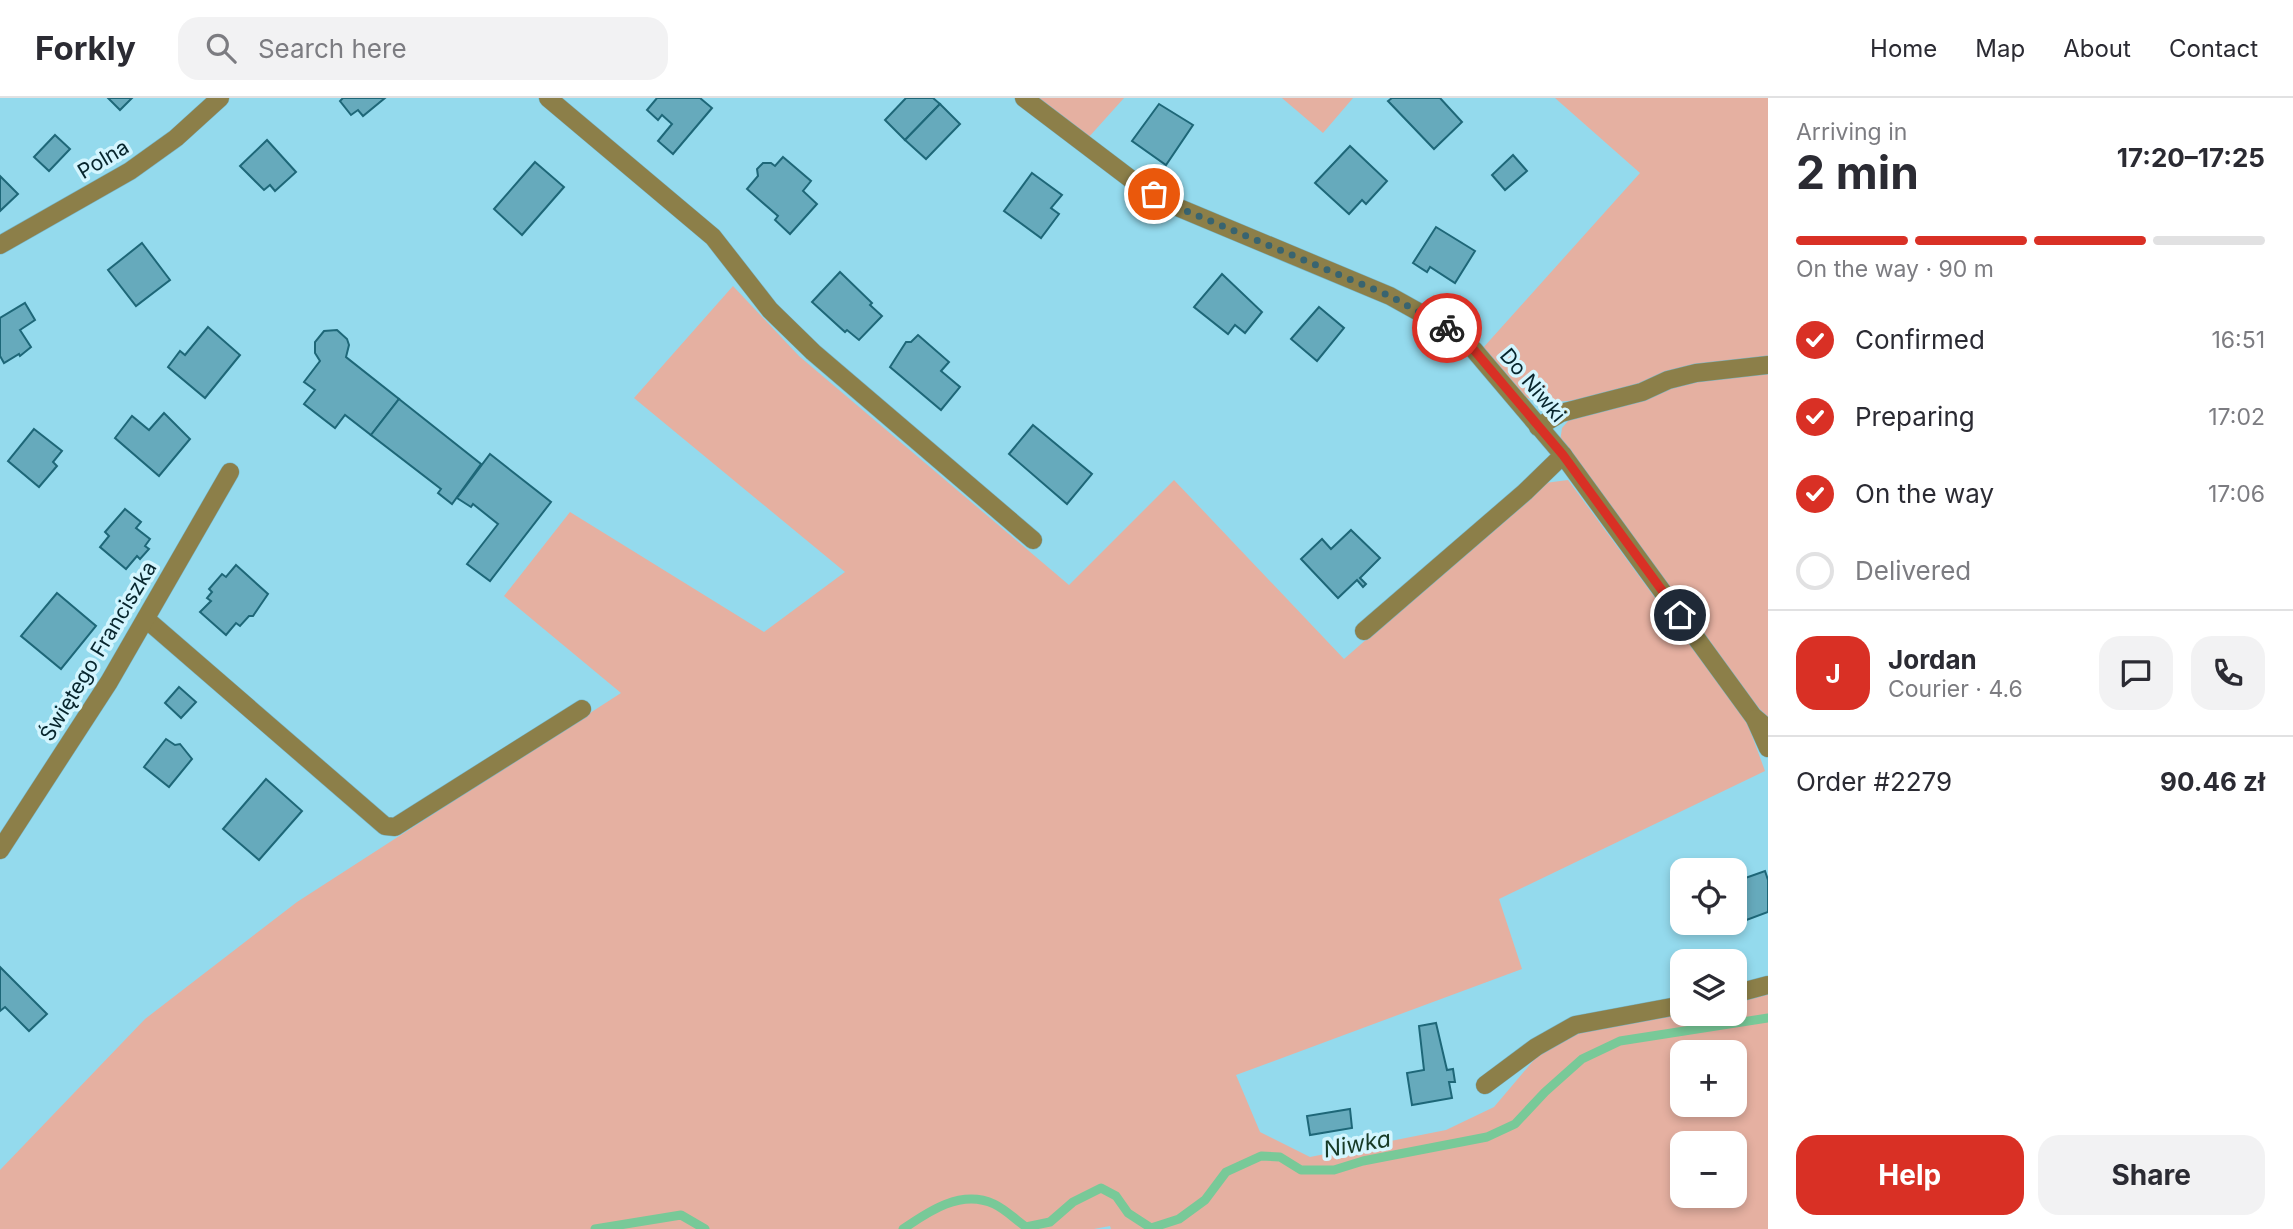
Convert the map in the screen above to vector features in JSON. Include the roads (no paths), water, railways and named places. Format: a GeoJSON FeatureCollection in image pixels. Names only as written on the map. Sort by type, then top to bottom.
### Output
{"type":"FeatureCollection","features":[{"type":"Feature","properties":{"kind":"street","name":"Polna"},"geometry":{"type":"LineString","coordinates":[[0,246],[130,171],[176,138],[220,98]]}},
{"type":"Feature","properties":{"kind":"street"},"geometry":{"type":"LineString","coordinates":[[548,98],[713,237],[770,310],[813,352],[1033,540]]}},
{"type":"Feature","properties":{"kind":"street","name":"Do Niwki"},"geometry":{"type":"LineString","coordinates":[[1024,98],[1132,180],[1177,207],[1390,296],[1451,330],[1474,350],[1563,455],[1753,716],[1768,729]]}},
{"type":"Feature","properties":{"kind":"street"},"geometry":{"type":"LineString","coordinates":[[1538,427],[1561,413],[1642,392],[1668,380],[1696,373],[1768,365]]}},
{"type":"Feature","properties":{"kind":"street"},"geometry":{"type":"LineString","coordinates":[[1364,631],[1525,492],[1563,455]]}},
{"type":"Feature","properties":{"kind":"street","name":"Świętego Franciszka"},"geometry":{"type":"LineString","coordinates":[[0,850],[109,682],[230,472]]}},
{"type":"Feature","properties":{"kind":"street"},"geometry":{"type":"LineString","coordinates":[[146,619],[385,826],[395,827],[582,709]]}},
{"type":"Feature","properties":{"kind":"street"},"geometry":{"type":"LineString","coordinates":[[1753,716],[1768,748]]}},
{"type":"Feature","properties":{"kind":"street"},"geometry":{"type":"LineString","coordinates":[[1747,991],[1768,985]]}},
{"type":"Feature","properties":{"kind":"street"},"geometry":{"type":"LineString","coordinates":[[1485,1085],[1536,1047],[1575,1025],[1670,1007]]}},
{"type":"Feature","properties":{"kind":"waterway","name":"Niwka"},"geometry":{"type":"LineString","coordinates":[[903,1229],[946,1204],[970,1199],[994,1204],[1026,1227],[1050,1222],[1073,1202],[1101,1188],[1116,1196],[1128,1213],[1151,1228],[1179,1219],[1205,1200],[1226,1172],[1261,1156],[1280,1157],[1301,1170],[1334,1170],[1363,1161],[1487,1137],[1515,1124],[1582,1059],[1620,1041],[1768,1018]]}},
{"type":"Feature","properties":{"kind":"waterway","name":"Niwka"},"geometry":{"type":"LineString","coordinates":[[595,1229],[681,1215],[705,1229]]}}]}
